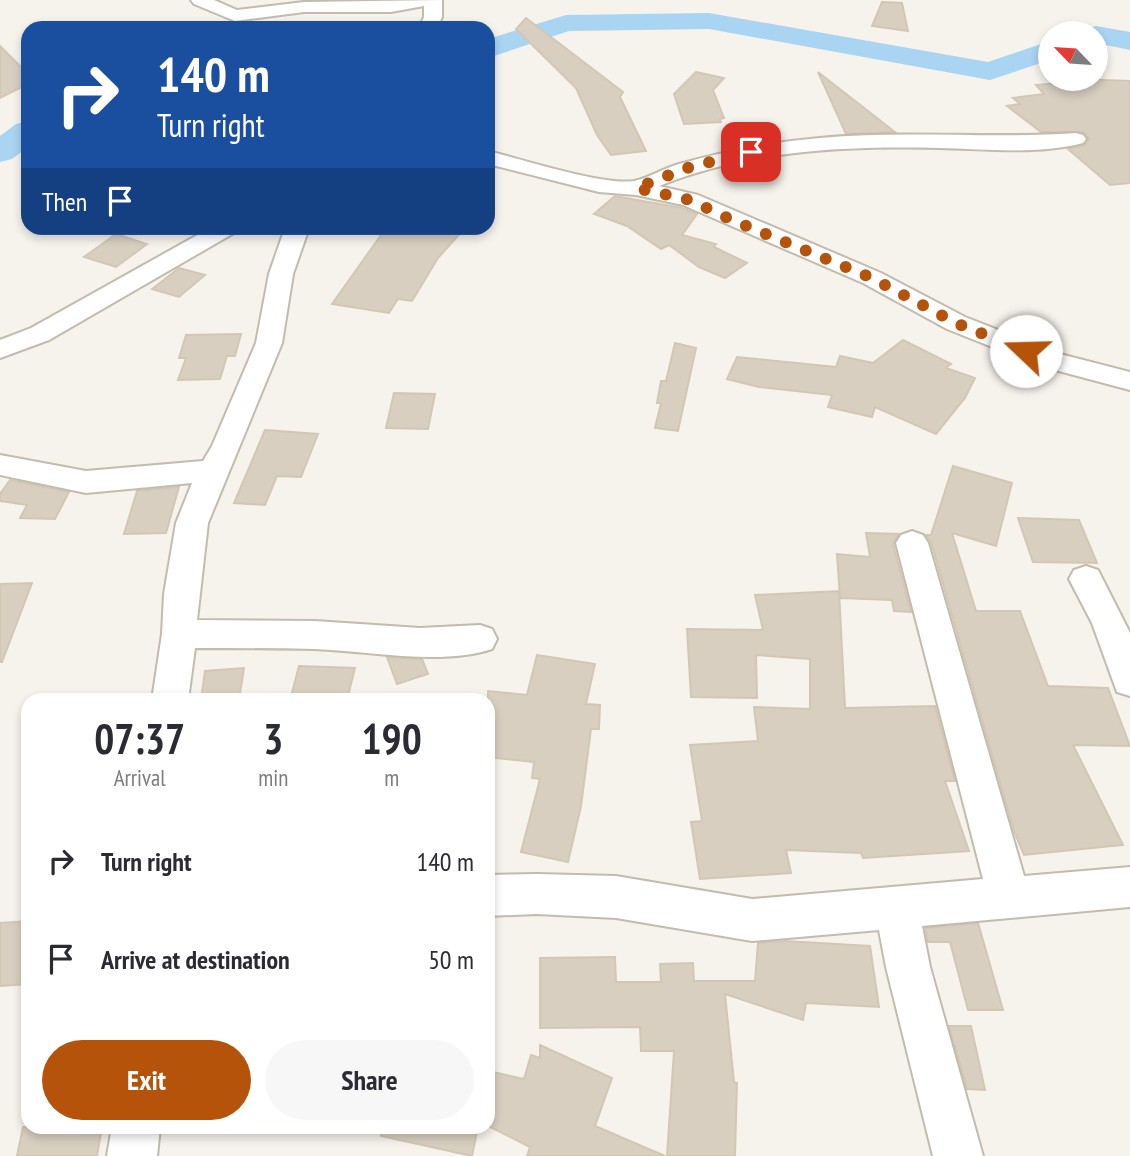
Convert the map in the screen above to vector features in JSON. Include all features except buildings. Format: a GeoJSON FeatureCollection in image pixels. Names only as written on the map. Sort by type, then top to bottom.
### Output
{"type":"FeatureCollection","features":[{"type":"Feature","properties":{"kind":"street"},"geometry":{"type":"LineString","coordinates":[[200,0],[235,16],[304,7],[391,7],[431,11]]}},
{"type":"Feature","properties":{"kind":"street"},"geometry":{"type":"LineString","coordinates":[[636,188],[690,167],[751,152],[816,143],[1019,144],[1076,139]]}},
{"type":"Feature","properties":{"kind":"street"},"geometry":{"type":"LineString","coordinates":[[495,159],[599,185],[636,188],[690,200],[872,278],[956,323],[1050,360],[1130,381]]}},
{"type":"Feature","properties":{"kind":"street"},"geometry":{"type":"LineString","coordinates":[[0,350],[40,334],[214,235]]}},
{"type":"Feature","properties":{"kind":"street"},"geometry":{"type":"LineString","coordinates":[[171,693],[181,594],[192,523],[269,343],[281,274],[295,235]]}},
{"type":"Feature","properties":{"kind":"street"},"geometry":{"type":"LineString","coordinates":[[0,465],[86,482],[212,471]]}},
{"type":"Feature","properties":{"kind":"street"},"geometry":{"type":"LineString","coordinates":[[912,543],[1009,898]]}},
{"type":"Feature","properties":{"kind":"street"},"geometry":{"type":"LineString","coordinates":[[1086,579],[1109,623],[1130,681]]}},
{"type":"Feature","properties":{"kind":"street"},"geometry":{"type":"LineString","coordinates":[[179,634],[315,635],[420,642],[480,639]]}},
{"type":"Feature","properties":{"kind":"street"},"geometry":{"type":"LineString","coordinates":[[495,896],[537,894],[616,897],[752,920],[1130,887]]}},
{"type":"Feature","properties":{"kind":"street"},"geometry":{"type":"LineString","coordinates":[[897,909],[908,967],[958,1156]]}},
{"type":"Feature","properties":{"kind":"street"},"geometry":{"type":"LineString","coordinates":[[132,1156],[135,1134]]}},
{"type":"Feature","properties":{"kind":"waterway"},"geometry":{"type":"LineString","coordinates":[[495,47],[566,23],[709,21],[990,71],[1038,54]]}},
{"type":"Feature","properties":{"kind":"waterway"},"geometry":{"type":"LineString","coordinates":[[1108,37],[1130,41]]}},
{"type":"Feature","properties":{"kind":"waterway"},"geometry":{"type":"LineString","coordinates":[[0,152],[21,136]]}},
{"type":"Feature","properties":{"kind":"route"},"geometry":{"type":"LineString","coordinates":[[751,152],[690,167],[636,188],[690,200],[872,278],[956,323],[1026,351]]}}]}
